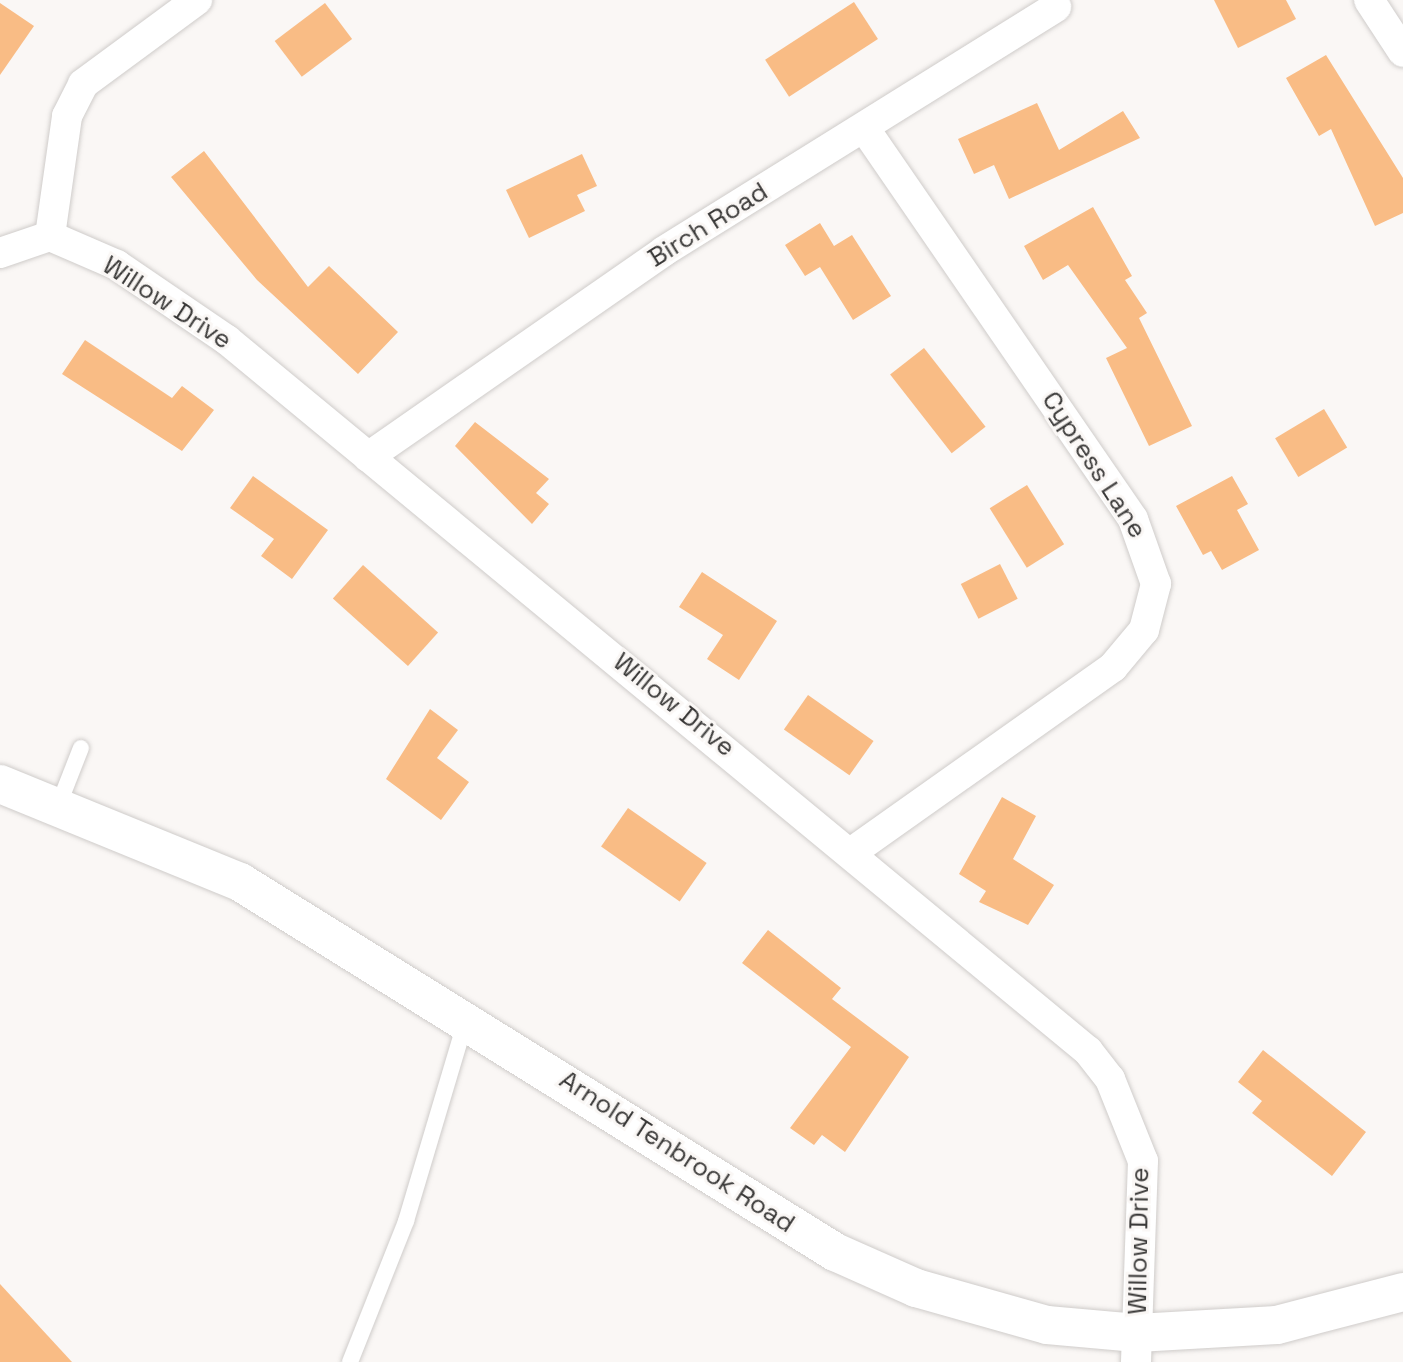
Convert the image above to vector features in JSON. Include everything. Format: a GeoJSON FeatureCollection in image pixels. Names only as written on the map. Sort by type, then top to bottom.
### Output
{"type":"FeatureCollection","features":[{"type":"Feature","properties":{"kind":"street"},"geometry":{"type":"LineString","coordinates":[[0,253],[50,236],[67,116],[83,84],[197,0]]}},
{"type":"Feature","properties":{"kind":"street"},"geometry":{"type":"LineString","coordinates":[[1369,0],[1403,52]]}},
{"type":"Feature","properties":{"kind":"street","name":"Birch Road"},"geometry":{"type":"LineString","coordinates":[[368,457],[664,251],[1056,7]]}},
{"type":"Feature","properties":{"kind":"street","name":"Cypress Lane"},"geometry":{"type":"LineString","coordinates":[[852,852],[1113,667],[1144,630],[1156,584],[1133,519],[864,128]]}},
{"type":"Feature","properties":{"kind":"street","name":"Willow Drive"},"geometry":{"type":"LineString","coordinates":[[50,236],[142,281],[368,457],[852,852],[1110,1079],[1143,1161],[1136,1348]]}},
{"type":"Feature","properties":{"kind":"street","name":"Arnold Tenbrook Road"},"geometry":{"type":"LineString","coordinates":[[0,784],[59,804],[240,882],[466,1018],[835,1252],[980,1311],[1136,1348],[1277,1325],[1403,1292]]}},
{"type":"Feature","properties":{"kind":"lane"},"geometry":{"type":"LineString","coordinates":[[59,804],[81,748]]}},
{"type":"Feature","properties":{"kind":"lane"},"geometry":{"type":"LineString","coordinates":[[350,1362],[406,1221],[466,1018]]}},
{"type":"Feature","properties":{"kind":"building"},"geometry":{"type":"Polygon","coordinates":[[[1214,0],[1286,0],[1296,19],[1238,48],[1214,0]]]}},
{"type":"Feature","properties":{"kind":"building"},"geometry":{"type":"Polygon","coordinates":[[[854,2],[878,39],[789,97],[765,60],[854,2]]]}},
{"type":"Feature","properties":{"kind":"building"},"geometry":{"type":"Polygon","coordinates":[[[0,3],[34,26],[0,75],[0,3]]]}},
{"type":"Feature","properties":{"kind":"building"},"geometry":{"type":"Polygon","coordinates":[[[325,3],[352,39],[302,77],[275,41],[325,3]]]}},
{"type":"Feature","properties":{"kind":"building"},"geometry":{"type":"Polygon","coordinates":[[[1326,55],[1403,178],[1403,213],[1375,226],[1331,129],[1319,136],[1286,78],[1326,55]]]}},
{"type":"Feature","properties":{"kind":"building"},"geometry":{"type":"Polygon","coordinates":[[[1037,103],[1059,150],[1123,111],[1140,138],[1009,199],[994,165],[974,174],[958,139],[1037,103]]]}},
{"type":"Feature","properties":{"kind":"building"},"geometry":{"type":"Polygon","coordinates":[[[204,151],[308,287],[329,266],[398,332],[358,374],[257,280],[171,177],[204,151]]]}},
{"type":"Feature","properties":{"kind":"building"},"geometry":{"type":"Polygon","coordinates":[[[582,154],[597,186],[577,195],[585,211],[529,238],[506,190],[582,154]]]}},
{"type":"Feature","properties":{"kind":"building"},"geometry":{"type":"Polygon","coordinates":[[[1093,207],[1132,276],[1125,280],[1147,313],[1139,318],[1192,426],[1149,446],[1106,358],[1127,348],[1068,265],[1043,280],[1024,246],[1093,207]]]}},
{"type":"Feature","properties":{"kind":"building"},"geometry":{"type":"Polygon","coordinates":[[[820,223],[834,246],[852,235],[891,296],[853,320],[820,267],[805,276],[785,245],[820,223]]]}},
{"type":"Feature","properties":{"kind":"building"},"geometry":{"type":"Polygon","coordinates":[[[85,340],[172,398],[182,386],[214,410],[182,451],[62,374],[85,340]]]}},
{"type":"Feature","properties":{"kind":"building"},"geometry":{"type":"Polygon","coordinates":[[[924,348],[986,427],[952,453],[890,374],[924,348]]]}},
{"type":"Feature","properties":{"kind":"building"},"geometry":{"type":"Polygon","coordinates":[[[1324,409],[1347,448],[1298,477],[1275,438],[1324,409]]]}},
{"type":"Feature","properties":{"kind":"building"},"geometry":{"type":"Polygon","coordinates":[[[475,422],[549,479],[536,493],[549,504],[532,524],[455,446],[475,422]]]}},
{"type":"Feature","properties":{"kind":"building"},"geometry":{"type":"Polygon","coordinates":[[[253,476],[328,530],[292,579],[261,556],[274,539],[230,508],[253,476]]]}},
{"type":"Feature","properties":{"kind":"building"},"geometry":{"type":"Polygon","coordinates":[[[1232,476],[1248,504],[1237,510],[1259,550],[1222,570],[1211,551],[1203,555],[1176,506],[1232,476]]]}},
{"type":"Feature","properties":{"kind":"building"},"geometry":{"type":"Polygon","coordinates":[[[1027,485],[1064,544],[1027,568],[990,508],[1027,485]]]}},
{"type":"Feature","properties":{"kind":"building"},"geometry":{"type":"Polygon","coordinates":[[[1000,564],[1018,599],[979,619],[961,584],[1000,564]]]}},
{"type":"Feature","properties":{"kind":"building"},"geometry":{"type":"Polygon","coordinates":[[[363,565],[438,633],[408,666],[333,598],[363,565]]]}},
{"type":"Feature","properties":{"kind":"building"},"geometry":{"type":"Polygon","coordinates":[[[702,572],[777,621],[739,680],[707,659],[723,635],[679,607],[702,572]]]}},
{"type":"Feature","properties":{"kind":"building"},"geometry":{"type":"Polygon","coordinates":[[[808,695],[874,741],[849,775],[784,729],[808,695]]]}},
{"type":"Feature","properties":{"kind":"building"},"geometry":{"type":"Polygon","coordinates":[[[430,709],[458,730],[437,758],[469,782],[441,820],[386,779],[430,709]]]}},
{"type":"Feature","properties":{"kind":"building"},"geometry":{"type":"Polygon","coordinates":[[[1002,797],[1036,816],[1013,859],[1054,885],[1028,925],[979,902],[986,891],[959,874],[1002,797]]]}},
{"type":"Feature","properties":{"kind":"building"},"geometry":{"type":"Polygon","coordinates":[[[628,808],[707,863],[680,902],[601,847],[628,808]]]}},
{"type":"Feature","properties":{"kind":"building"},"geometry":{"type":"Polygon","coordinates":[[[768,930],[841,988],[832,999],[909,1057],[845,1152],[822,1135],[814,1145],[790,1128],[851,1047],[742,963],[768,930]]]}},
{"type":"Feature","properties":{"kind":"building"},"geometry":{"type":"Polygon","coordinates":[[[1263,1050],[1366,1132],[1332,1176],[1252,1113],[1262,1101],[1238,1082],[1263,1050]]]}},
{"type":"Feature","properties":{"kind":"building"},"geometry":{"type":"Polygon","coordinates":[[[0,1284],[72,1362],[0,1362],[0,1284]]]}}]}
